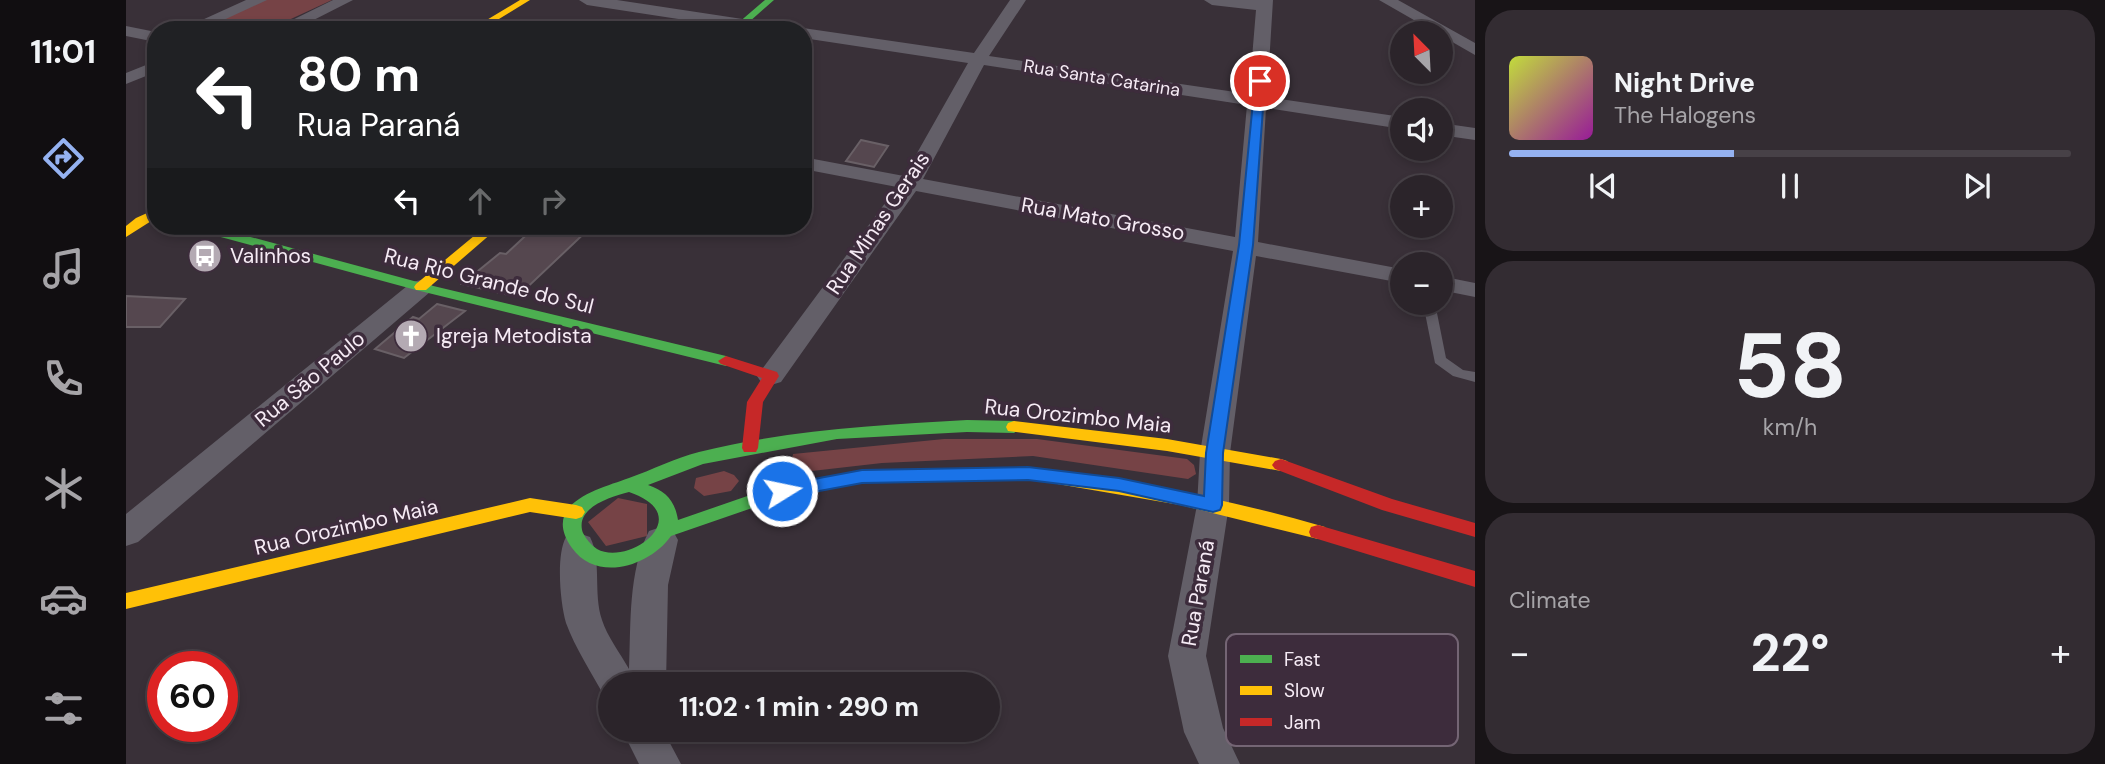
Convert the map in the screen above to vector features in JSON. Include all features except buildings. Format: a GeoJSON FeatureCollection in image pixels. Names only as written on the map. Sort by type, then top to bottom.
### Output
{"type":"FeatureCollection","features":[{"type":"Feature","properties":{"kind":"main road"},"geometry":{"type":"LineString","coordinates":[[490,21],[526,0]]}},
{"type":"Feature","properties":{"kind":"main road"},"geometry":{"type":"LineString","coordinates":[[745,21],[771,0]]}},
{"type":"Feature","properties":{"kind":"main road"},"geometry":{"type":"LineString","coordinates":[[126,210],[147,213]]}},
{"type":"Feature","properties":{"kind":"main road"},"geometry":{"type":"LineString","coordinates":[[126,219],[147,215]]}},
{"type":"Feature","properties":{"kind":"main road"},"geometry":{"type":"LineString","coordinates":[[126,233],[147,218]]}},
{"type":"Feature","properties":{"kind":"main road","name":"Rua Rio Grande do Sul"},"geometry":{"type":"LineString","coordinates":[[229,235],[421,287],[725,361],[771,376]]}},
{"type":"Feature","properties":{"kind":"main road","name":"Rua São Paulo"},"geometry":{"type":"LineString","coordinates":[[421,287],[483,235]]}},
{"type":"Feature","properties":{"kind":"main road","name":"Rua Minas Gerais"},"geometry":{"type":"LineString","coordinates":[[755,453],[755,402],[771,376]]}},
{"type":"Feature","properties":{"kind":"main road","name":"Rua Orozimbo Maia"},"geometry":{"type":"LineString","coordinates":[[629,485],[699,458],[755,453],[837,433],[967,426],[1031,428],[1281,465],[1388,505],[1475,530]]}},
{"type":"Feature","properties":{"kind":"main road"},"geometry":{"type":"LineString","coordinates":[[664,535],[670,515],[666,503],[658,494],[629,485],[598,492],[585,501],[577,529],[602,559],[619,559],[635,556],[664,535],[778,486],[862,477],[1028,474],[1119,485],[1213,505],[1300,527],[1475,579]]}},
{"type":"Feature","properties":{"kind":"main road","name":"Rua Orozimbo Maia"},"geometry":{"type":"LineString","coordinates":[[126,601],[530,505],[577,529]]}},
{"type":"Feature","properties":{"kind":"street"},"geometry":{"type":"LineString","coordinates":[[209,21],[259,0]]}},
{"type":"Feature","properties":{"kind":"street"},"geometry":{"type":"LineString","coordinates":[[300,21],[345,0]]}},
{"type":"Feature","properties":{"kind":"street"},"geometry":{"type":"LineString","coordinates":[[587,0],[704,21]]}},
{"type":"Feature","properties":{"kind":"street","name":"Rua Minas Gerais"},"geometry":{"type":"LineString","coordinates":[[771,376],[910,184],[979,58],[1018,0]]}},
{"type":"Feature","properties":{"kind":"street"},"geometry":{"type":"LineString","coordinates":[[1212,0],[1265,3]]}},
{"type":"Feature","properties":{"kind":"street"},"geometry":{"type":"LineString","coordinates":[[1387,0],[1475,50]]}},
{"type":"Feature","properties":{"kind":"street","name":"Rua Paraná"},"geometry":{"type":"LineString","coordinates":[[1220,764],[1204,732],[1187,656],[1213,505],[1214,453],[1246,245],[1265,3]]}},
{"type":"Feature","properties":{"kind":"street"},"geometry":{"type":"LineString","coordinates":[[126,31],[147,35]]}},
{"type":"Feature","properties":{"kind":"street","name":"Rua Santa Catarina"},"geometry":{"type":"LineString","coordinates":[[812,34],[1390,122]]}},
{"type":"Feature","properties":{"kind":"street"},"geometry":{"type":"LineString","coordinates":[[126,79],[147,70]]}},
{"type":"Feature","properties":{"kind":"street"},"geometry":{"type":"LineString","coordinates":[[1453,131],[1475,134]]}},
{"type":"Feature","properties":{"kind":"street","name":"Rua Mato Grosso"},"geometry":{"type":"LineString","coordinates":[[812,165],[1390,274]]}},
{"type":"Feature","properties":{"kind":"street"},"geometry":{"type":"LineString","coordinates":[[1453,286],[1475,290]]}},
{"type":"Feature","properties":{"kind":"street","name":"Rua São Paulo"},"geometry":{"type":"LineString","coordinates":[[126,533],[421,287]]}},
{"type":"Feature","properties":{"kind":"street"},"geometry":{"type":"LineString","coordinates":[[577,529],[578,581],[584,622],[611,672]]}},
{"type":"Feature","properties":{"kind":"street"},"geometry":{"type":"LineString","coordinates":[[647,672],[651,585],[664,535]]}},
{"type":"Feature","properties":{"kind":"lane"},"geometry":{"type":"LineString","coordinates":[[1431,315],[1440,360],[1458,373],[1475,377]]}},
{"type":"Feature","properties":{"kind":"shaded area"},"geometry":{"type":"Polygon","coordinates":[[[261,0],[332,0],[286,21],[211,21],[261,0]]]}},
{"type":"Feature","properties":{"kind":"shaded area"},"geometry":{"type":"Polygon","coordinates":[[[944,439],[1037,439],[1187,459],[1194,465],[1196,474],[1188,479],[1033,456],[882,463],[803,472],[804,465],[791,465],[793,454],[944,439]]]}},
{"type":"Feature","properties":{"kind":"shaded area"},"geometry":{"type":"Polygon","coordinates":[[[724,471],[734,475],[739,481],[731,491],[704,496],[694,488],[696,478],[724,471]]]}},
{"type":"Feature","properties":{"kind":"shaded area"},"geometry":{"type":"Polygon","coordinates":[[[618,498],[647,504],[647,536],[606,546],[588,522],[618,498]]]}},
{"type":"Feature","properties":{"kind":"traffic: fast"},"geometry":{"type":"LineString","coordinates":[[745,21],[770,0]]}},
{"type":"Feature","properties":{"kind":"traffic: fast"},"geometry":{"type":"LineString","coordinates":[[229,235],[421,287],[726,361]]}},
{"type":"Feature","properties":{"kind":"traffic: fast"},"geometry":{"type":"LineString","coordinates":[[629,485],[700,458],[837,433],[967,426],[1014,427]]}},
{"type":"Feature","properties":{"kind":"traffic: fast"},"geometry":{"type":"LineString","coordinates":[[666,531],[782,491],[862,477],[1040,475]]}},
{"type":"Feature","properties":{"kind":"traffic: fast"},"geometry":{"type":"LineString","coordinates":[[629,485],[653,493],[666,505],[669,519],[664,534],[636,556],[617,560],[594,557],[577,541],[572,529],[573,518],[578,509],[596,496],[629,485]]}},
{"type":"Feature","properties":{"kind":"traffic: slow"},"geometry":{"type":"LineString","coordinates":[[490,21],[526,0]]}},
{"type":"Feature","properties":{"kind":"traffic: slow"},"geometry":{"type":"LineString","coordinates":[[126,233],[147,218]]}},
{"type":"Feature","properties":{"kind":"traffic: slow"},"geometry":{"type":"LineString","coordinates":[[421,287],[483,235]]}},
{"type":"Feature","properties":{"kind":"traffic: slow"},"geometry":{"type":"LineString","coordinates":[[1014,427],[1167,445],[1281,465]]}},
{"type":"Feature","properties":{"kind":"traffic: slow"},"geometry":{"type":"LineString","coordinates":[[1040,475],[1180,498],[1318,532]]}},
{"type":"Feature","properties":{"kind":"traffic: slow"},"geometry":{"type":"LineString","coordinates":[[126,601],[530,505],[576,512]]}},
{"type":"Feature","properties":{"kind":"traffic: jam"},"geometry":{"type":"LineString","coordinates":[[726,361],[771,376],[755,402],[750,448]]}},
{"type":"Feature","properties":{"kind":"traffic: jam"},"geometry":{"type":"LineString","coordinates":[[1281,465],[1388,505],[1475,530]]}},
{"type":"Feature","properties":{"kind":"traffic: jam"},"geometry":{"type":"LineString","coordinates":[[1318,532],[1475,579]]}},
{"type":"Feature","properties":{"kind":"place","name":"Valinhos"},"geometry":{"type":"Point","coordinates":[205,256]}},
{"type":"Feature","properties":{"kind":"place","name":"Igreja Metodista"},"geometry":{"type":"Point","coordinates":[411,336]}},
{"type":"Feature","properties":{"kind":"route"},"geometry":{"type":"LineString","coordinates":[[782,491],[862,477],[1028,474],[1119,485],[1213,505],[1214,453],[1246,245],[1260,81]]}}]}
